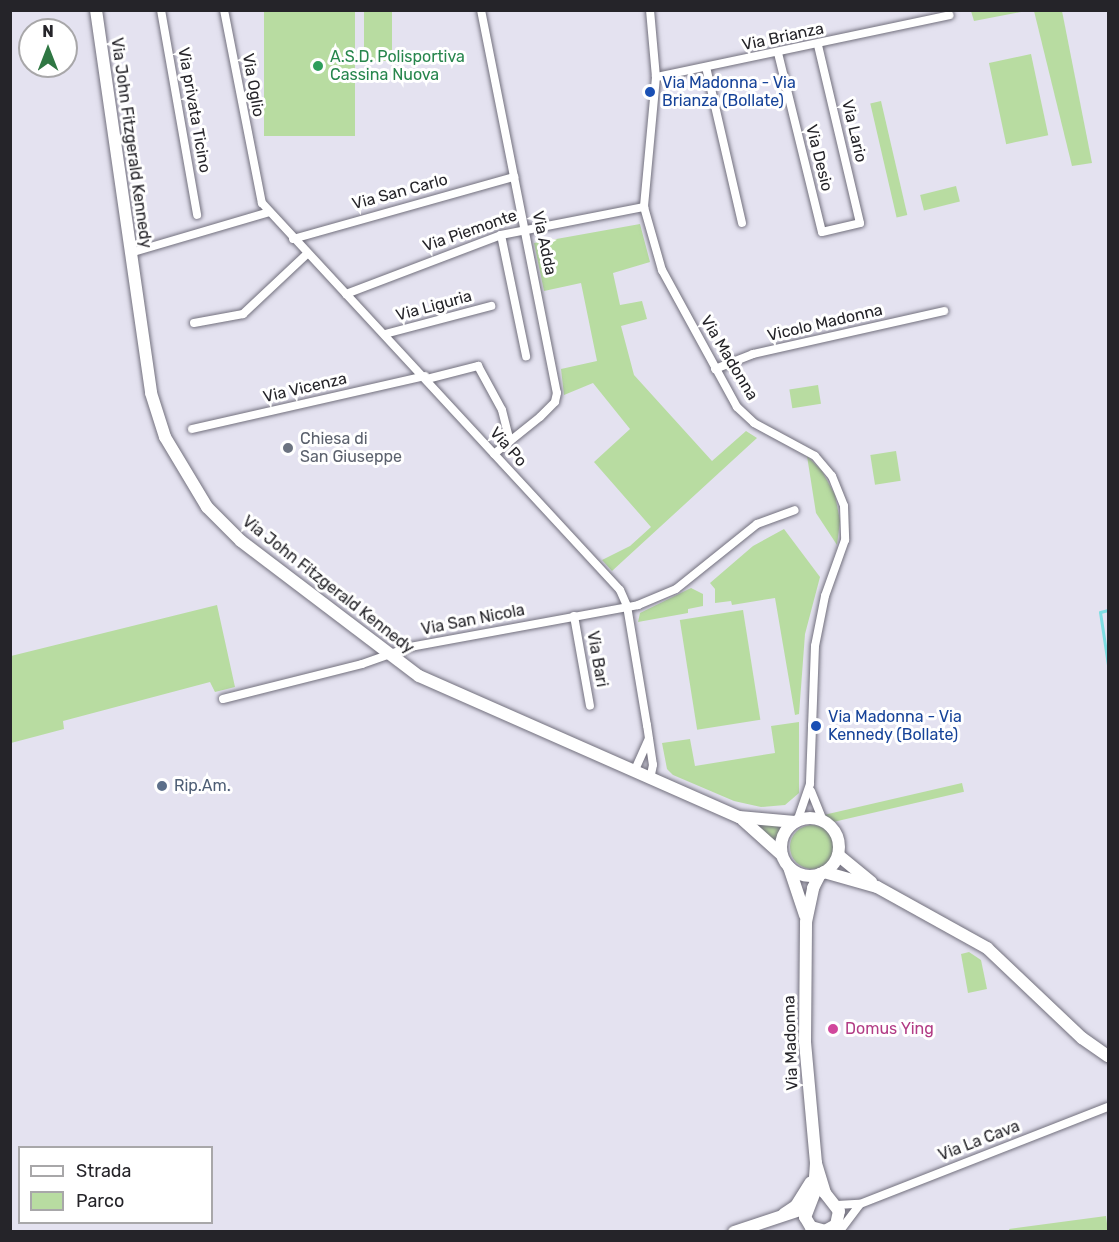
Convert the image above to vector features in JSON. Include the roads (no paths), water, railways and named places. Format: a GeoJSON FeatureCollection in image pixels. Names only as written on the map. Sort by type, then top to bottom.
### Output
{"type":"FeatureCollection","features":[{"type":"Feature","properties":{"kind":"street","name":"Via John Fitzgerald Kennedy"},"geometry":{"type":"LineString","coordinates":[[96,10],[151,393],[165,437],[183,471],[207,507],[241,541],[388,656],[419,676],[739,817],[796,822]]}},
{"type":"Feature","properties":{"kind":"street","name":"Via privata Ticino"},"geometry":{"type":"LineString","coordinates":[[161,10],[197,215]]}},
{"type":"Feature","properties":{"kind":"street","name":"Via Oglio"},"geometry":{"type":"LineString","coordinates":[[224,10],[252,165],[260,195],[269,213]]}},
{"type":"Feature","properties":{"kind":"street","name":"Via Adda"},"geometry":{"type":"LineString","coordinates":[[481,10],[526,228],[557,396],[494,454]]}},
{"type":"Feature","properties":{"kind":"street","name":"Via Madonna"},"geometry":{"type":"LineString","coordinates":[[650,10],[656,77],[644,207],[662,270],[715,369],[745,415],[805,448],[825,466],[844,506],[845,540],[825,596],[814,646],[810,784],[796,822]]}},
{"type":"Feature","properties":{"kind":"street","name":"Via Brianza"},"geometry":{"type":"LineString","coordinates":[[656,77],[818,45],[950,15]]}},
{"type":"Feature","properties":{"kind":"street","name":"Via Lario"},"geometry":{"type":"LineString","coordinates":[[818,45],[860,223]]}},
{"type":"Feature","properties":{"kind":"street","name":"Via Desio"},"geometry":{"type":"LineString","coordinates":[[778,53],[822,232],[860,223]]}},
{"type":"Feature","properties":{"kind":"street"},"geometry":{"type":"LineString","coordinates":[[706,67],[742,223]]}},
{"type":"Feature","properties":{"kind":"street","name":"Via San Carlo"},"geometry":{"type":"LineString","coordinates":[[293,239],[514,177]]}},
{"type":"Feature","properties":{"kind":"street","name":"Via Piemonte"},"geometry":{"type":"LineString","coordinates":[[346,294],[501,235],[526,228],[644,207]]}},
{"type":"Feature","properties":{"kind":"street"},"geometry":{"type":"LineString","coordinates":[[130,254],[269,213]]}},
{"type":"Feature","properties":{"kind":"street","name":"Via Po"},"geometry":{"type":"LineString","coordinates":[[269,213],[426,377],[494,454],[621,590],[627,606],[653,765],[650,779]]}},
{"type":"Feature","properties":{"kind":"street"},"geometry":{"type":"LineString","coordinates":[[501,235],[526,356]]}},
{"type":"Feature","properties":{"kind":"street"},"geometry":{"type":"LineString","coordinates":[[194,323],[243,314],[307,254]]}},
{"type":"Feature","properties":{"kind":"street","name":"Via Liguria"},"geometry":{"type":"LineString","coordinates":[[385,334],[491,306]]}},
{"type":"Feature","properties":{"kind":"street","name":"Vicolo Madonna"},"geometry":{"type":"LineString","coordinates":[[715,369],[753,354],[944,310]]}},
{"type":"Feature","properties":{"kind":"street","name":"Via Vicenza"},"geometry":{"type":"LineString","coordinates":[[192,429],[478,366],[502,410],[510,441]]}},
{"type":"Feature","properties":{"kind":"street","name":"Via San Nicola"},"geometry":{"type":"LineString","coordinates":[[223,699],[388,656],[410,647],[627,606],[676,588],[757,524],[795,510]]}},
{"type":"Feature","properties":{"kind":"street","name":"Via Bari"},"geometry":{"type":"LineString","coordinates":[[574,616],[590,706]]}},
{"type":"Feature","properties":{"kind":"street"},"geometry":{"type":"LineString","coordinates":[[634,772],[649,739]]}},
{"type":"Feature","properties":{"kind":"street","name":"Via Madonna"},"geometry":{"type":"LineString","coordinates":[[810,784],[823,821]]}},
{"type":"Feature","properties":{"kind":"street","name":"Via John Fitzgerald Kennedy"},"geometry":{"type":"LineString","coordinates":[[739,817],[782,855]]}},
{"type":"Feature","properties":{"kind":"street"},"geometry":{"type":"LineString","coordinates":[[822,873],[838,855],[837,835],[823,821],[796,822],[784,835],[782,855],[789,867],[808,876],[822,873],[877,887]]}},
{"type":"Feature","properties":{"kind":"street"},"geometry":{"type":"LineString","coordinates":[[838,855],[877,887],[987,948],[1082,1038],[1108,1056]]}},
{"type":"Feature","properties":{"kind":"street","name":"Via Madonna"},"geometry":{"type":"LineString","coordinates":[[789,867],[806,922]]}},
{"type":"Feature","properties":{"kind":"street","name":"Via Madonna"},"geometry":{"type":"LineString","coordinates":[[815,1168],[805,1041],[806,922],[813,888],[822,873]]}},
{"type":"Feature","properties":{"kind":"street","name":"Via La Cava"},"geometry":{"type":"LineString","coordinates":[[835,1205],[860,1204],[1108,1107]]}},
{"type":"Feature","properties":{"kind":"street"},"geometry":{"type":"LineString","coordinates":[[815,1168],[805,1217],[824,1230]]}},
{"type":"Feature","properties":{"kind":"street"},"geometry":{"type":"LineString","coordinates":[[815,1168],[835,1205]]}},
{"type":"Feature","properties":{"kind":"street"},"geometry":{"type":"LineString","coordinates":[[775,1220],[796,1206],[815,1168]]}},
{"type":"Feature","properties":{"kind":"street"},"geometry":{"type":"LineString","coordinates":[[736,1231],[775,1220],[809,1204],[835,1205]]}},
{"type":"Feature","properties":{"kind":"street"},"geometry":{"type":"LineString","coordinates":[[824,1230],[860,1204]]}},
{"type":"Feature","properties":{"kind":"street"},"geometry":{"type":"LineString","coordinates":[[824,1230],[835,1205]]}},
{"type":"Feature","properties":{"kind":"street"},"geometry":{"type":"LineString","coordinates":[[736,1231],[797,1223],[824,1230]]}},
{"type":"Feature","properties":{"kind":"waterway"},"geometry":{"type":"LineString","coordinates":[[1108,610],[1100,612],[1108,665]]}},
{"type":"Feature","properties":{"kind":"place","name":"A.S.D. Polisportiva Cassina Nuova"},"geometry":{"type":"Point","coordinates":[318,66]}},
{"type":"Feature","properties":{"kind":"place","name":"Via Madonna - Via Brianza (Bollate)"},"geometry":{"type":"Point","coordinates":[650,92]}},
{"type":"Feature","properties":{"kind":"place","name":"Chiesa di San Giuseppe"},"geometry":{"type":"Point","coordinates":[288,448]}},
{"type":"Feature","properties":{"kind":"place","name":"Via Madonna - Via Kennedy (Bollate)"},"geometry":{"type":"Point","coordinates":[816,726]}},
{"type":"Feature","properties":{"kind":"place","name":"Rip.Am."},"geometry":{"type":"Point","coordinates":[162,786]}},
{"type":"Feature","properties":{"kind":"place","name":"Domus Ying"},"geometry":{"type":"Point","coordinates":[833,1029]}}]}
